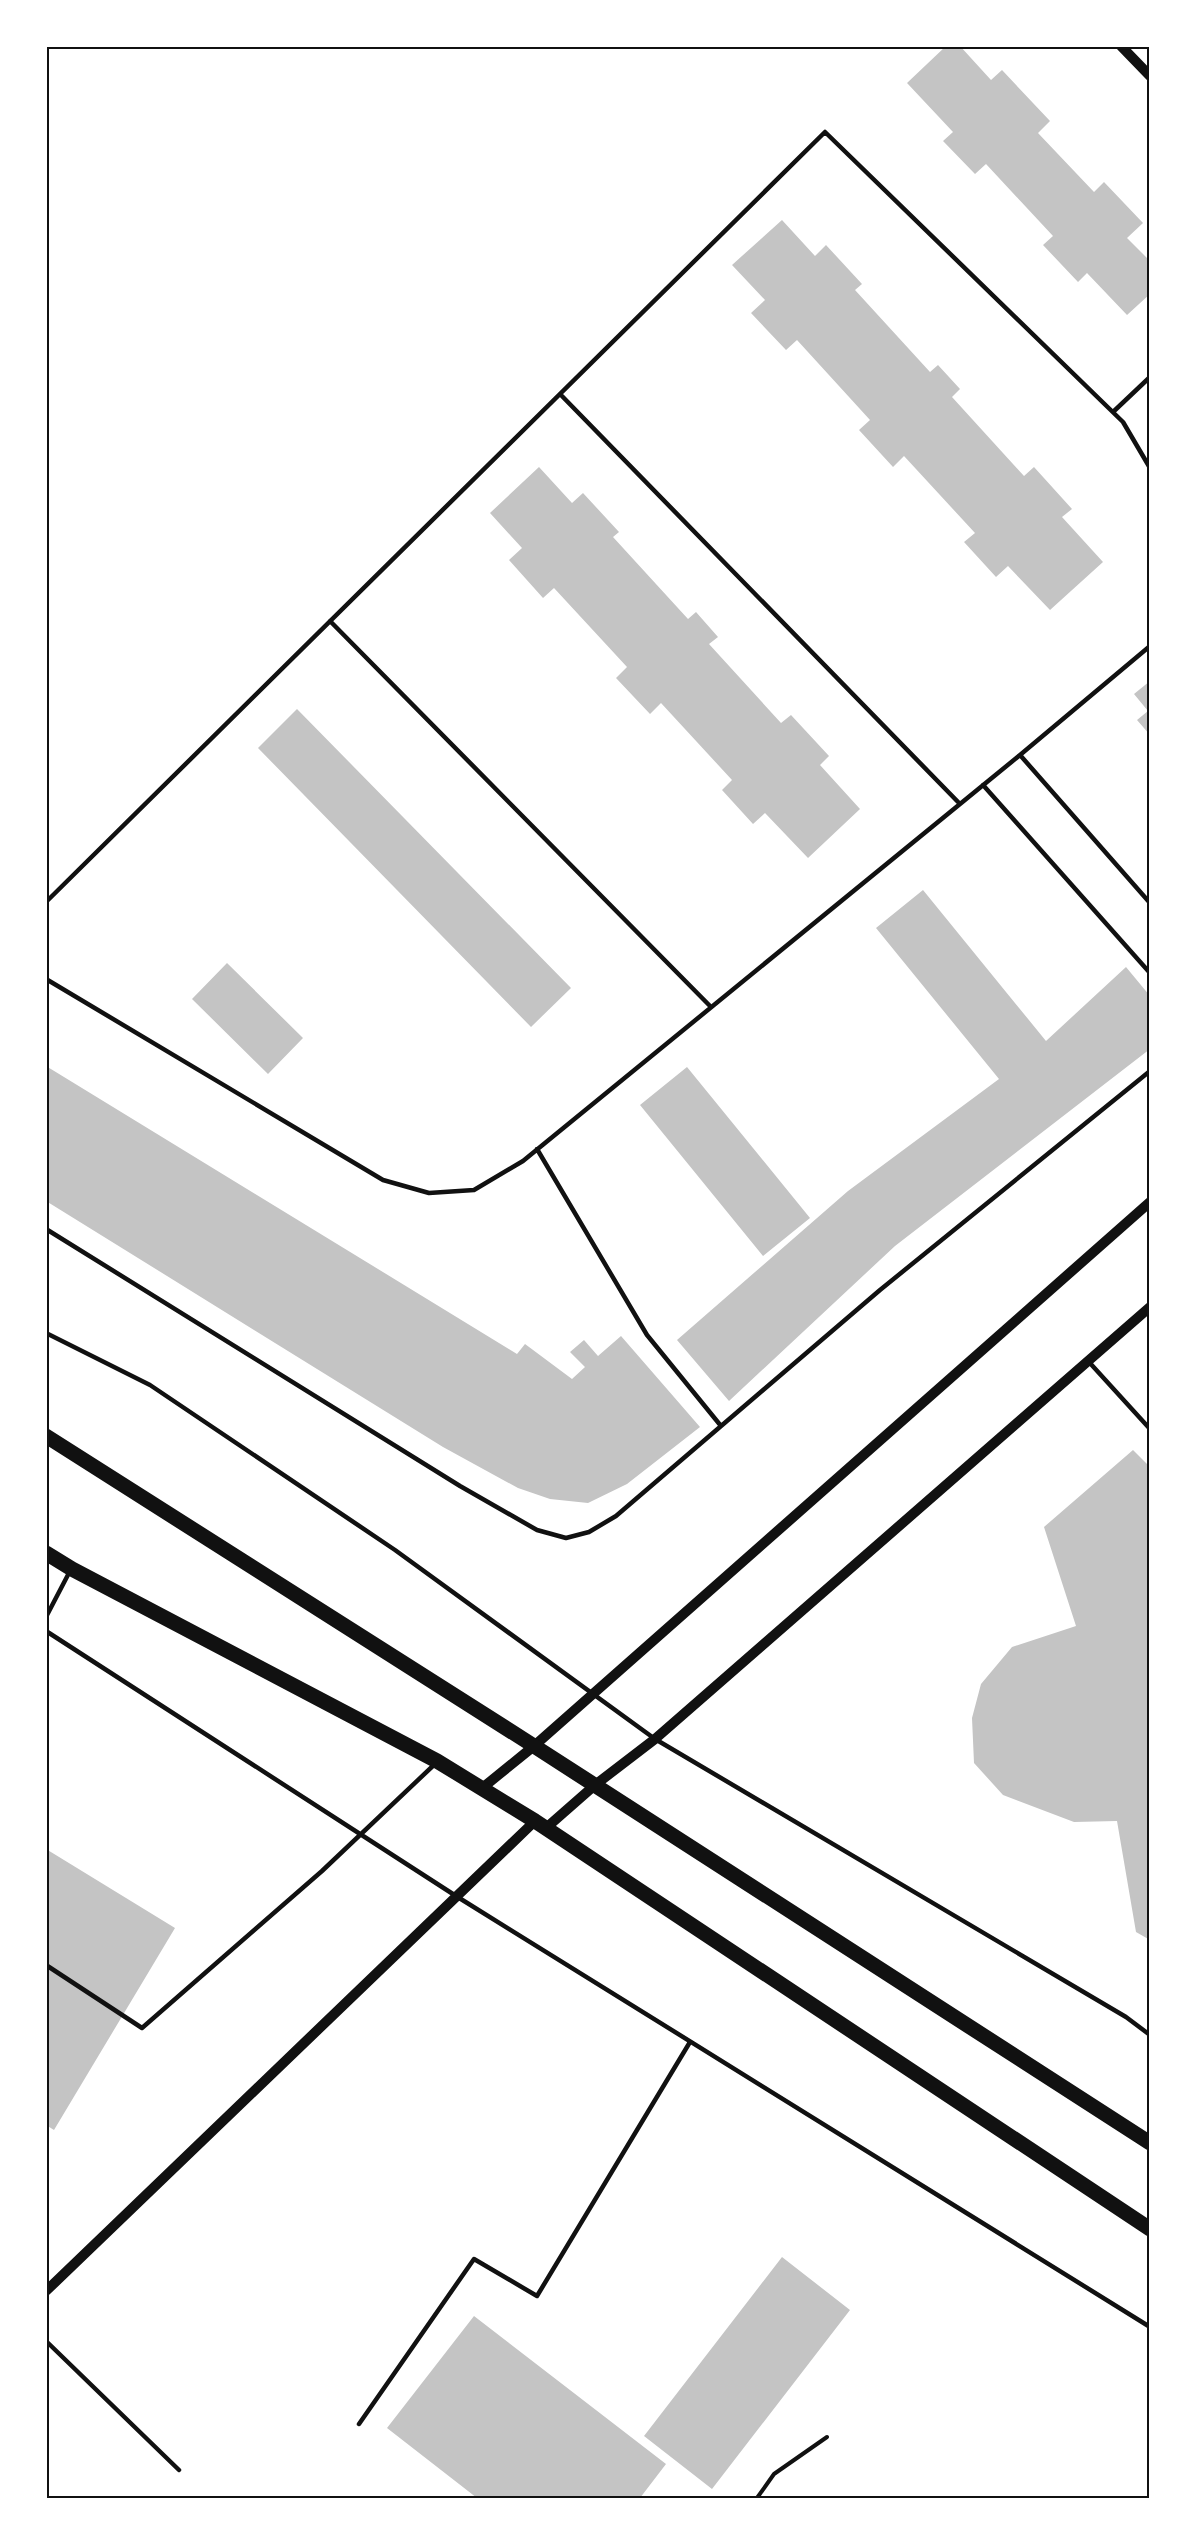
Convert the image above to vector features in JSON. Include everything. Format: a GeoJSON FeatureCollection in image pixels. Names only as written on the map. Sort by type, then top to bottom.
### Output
{"type":"FeatureCollection","features":[{"type":"Feature","properties":{"kind":"main road"},"geometry":{"type":"LineString","coordinates":[[46,1436],[595,1785],[1149,2143]]}},
{"type":"Feature","properties":{"kind":"main road"},"geometry":{"type":"LineString","coordinates":[[46,1553],[72,1569],[437,1761],[540,1824],[1149,2229]]}},
{"type":"Feature","properties":{"kind":"street"},"geometry":{"type":"LineString","coordinates":[[1121,46],[1149,76]]}},
{"type":"Feature","properties":{"kind":"street"},"geometry":{"type":"LineString","coordinates":[[481,1789],[534,1746],[1149,1202]]}},
{"type":"Feature","properties":{"kind":"street"},"geometry":{"type":"LineString","coordinates":[[46,2291],[456,1896],[540,1824],[655,1740],[1149,1307]]}},
{"type":"Feature","properties":{"kind":"lane"},"geometry":{"type":"LineString","coordinates":[[46,902],[825,132],[1124,422],[1149,468]]}},
{"type":"Feature","properties":{"kind":"lane"},"geometry":{"type":"LineString","coordinates":[[1113,412],[1149,376]]}},
{"type":"Feature","properties":{"kind":"lane"},"geometry":{"type":"LineString","coordinates":[[560,394],[960,804]]}},
{"type":"Feature","properties":{"kind":"lane"},"geometry":{"type":"LineString","coordinates":[[330,621],[711,1007]]}},
{"type":"Feature","properties":{"kind":"lane"},"geometry":{"type":"LineString","coordinates":[[46,979],[383,1180],[429,1193],[474,1190],[523,1161],[1020,755],[1149,646]]}},
{"type":"Feature","properties":{"kind":"lane"},"geometry":{"type":"LineString","coordinates":[[1020,755],[1149,903]]}},
{"type":"Feature","properties":{"kind":"lane"},"geometry":{"type":"LineString","coordinates":[[983,785],[1149,973]]}},
{"type":"Feature","properties":{"kind":"lane"},"geometry":{"type":"LineString","coordinates":[[46,1229],[450,1479],[537,1530],[566,1538],[589,1532],[616,1516],[880,1290],[1149,1071]]}},
{"type":"Feature","properties":{"kind":"lane"},"geometry":{"type":"LineString","coordinates":[[537,1149],[647,1335],[722,1426]]}},
{"type":"Feature","properties":{"kind":"lane"},"geometry":{"type":"LineString","coordinates":[[46,1333],[150,1385],[395,1550],[655,1740],[1126,2017],[1149,2035]]}},
{"type":"Feature","properties":{"kind":"lane"},"geometry":{"type":"LineString","coordinates":[[1088,1361],[1149,1429]]}},
{"type":"Feature","properties":{"kind":"lane"},"geometry":{"type":"LineString","coordinates":[[46,1617],[72,1569]]}},
{"type":"Feature","properties":{"kind":"lane"},"geometry":{"type":"LineString","coordinates":[[46,1631],[456,1896],[1149,2327]]}},
{"type":"Feature","properties":{"kind":"lane"},"geometry":{"type":"LineString","coordinates":[[46,1965],[142,2028],[322,1871],[437,1761]]}},
{"type":"Feature","properties":{"kind":"lane"},"geometry":{"type":"LineString","coordinates":[[359,2424],[474,2259],[537,2296],[690,2042]]}},
{"type":"Feature","properties":{"kind":"lane"},"geometry":{"type":"LineString","coordinates":[[46,2341],[179,2470]]}},
{"type":"Feature","properties":{"kind":"path"},"geometry":{"type":"LineString","coordinates":[[757,2499],[774,2474],[827,2437]]}},
{"type":"Feature","properties":{"kind":"building"},"geometry":{"type":"Polygon","coordinates":[[[946,46],[960,46],[991,80],[1002,70],[1050,121],[1038,133],[1094,192],[1104,182],[1143,223],[1127,238],[1150,261],[1150,294],[1127,315],[1087,273],[1078,282],[1043,245],[1053,236],[986,164],[975,174],[943,141],[953,132],[907,83],[946,46]]]}},
{"type":"Feature","properties":{"kind":"building"},"geometry":{"type":"Polygon","coordinates":[[[782,220],[815,256],[826,245],[862,284],[855,290],[930,372],[938,365],[960,389],[952,397],[1024,476],[1034,467],[1072,509],[1062,517],[1103,562],[1050,610],[1008,566],[996,577],[964,542],[975,533],[904,456],[893,467],[859,430],[870,420],[797,340],[786,350],[751,313],[765,300],[732,265],[782,220]]]}},
{"type":"Feature","properties":{"kind":"building"},"geometry":{"type":"Polygon","coordinates":[[[539,467],[572,503],[583,493],[619,532],[613,537],[688,619],[696,612],[718,637],[709,644],[781,723],[791,715],[829,756],[820,765],[860,809],[808,858],[765,813],[753,824],[722,790],[732,780],[661,703],[650,714],[616,678],[627,667],[554,588],[543,598],[509,560],[522,548],[490,513],[539,467]]]}},
{"type":"Feature","properties":{"kind":"building"},"geometry":{"type":"Polygon","coordinates":[[[1150,681],[1150,735],[1137,720],[1148,711],[1134,694],[1150,681]]]}},
{"type":"Feature","properties":{"kind":"building"},"geometry":{"type":"Polygon","coordinates":[[[297,709],[571,988],[531,1027],[258,748],[297,709]]]}},
{"type":"Feature","properties":{"kind":"building"},"geometry":{"type":"Polygon","coordinates":[[[923,890],[1046,1041],[1126,967],[1150,996],[1150,1049],[895,1246],[729,1401],[677,1340],[848,1191],[999,1079],[876,928],[923,890]]]}},
{"type":"Feature","properties":{"kind":"building"},"geometry":{"type":"Polygon","coordinates":[[[227,963],[303,1038],[268,1074],[192,999],[227,963]]]}},
{"type":"Feature","properties":{"kind":"building"},"geometry":{"type":"Polygon","coordinates":[[[46,1066],[517,1354],[525,1344],[572,1379],[585,1367],[570,1352],[584,1340],[598,1356],[621,1336],[700,1427],[627,1484],[588,1503],[550,1499],[518,1488],[443,1447],[46,1201],[46,1066]]]}},
{"type":"Feature","properties":{"kind":"building"},"geometry":{"type":"Polygon","coordinates":[[[687,1067],[810,1218],[763,1256],[640,1105],[687,1067]]]}},
{"type":"Feature","properties":{"kind":"building"},"geometry":{"type":"Polygon","coordinates":[[[1133,1450],[1150,1467],[1150,1940],[1136,1932],[1117,1821],[1074,1822],[1003,1795],[974,1763],[972,1718],[981,1684],[1012,1647],[1076,1626],[1044,1527],[1133,1450]]]}},
{"type":"Feature","properties":{"kind":"building"},"geometry":{"type":"Polygon","coordinates":[[[46,1849],[175,1928],[54,2130],[46,2125],[46,1849]]]}},
{"type":"Feature","properties":{"kind":"building"},"geometry":{"type":"Polygon","coordinates":[[[782,2257],[850,2310],[712,2489],[644,2436],[782,2257]]]}},
{"type":"Feature","properties":{"kind":"building"},"geometry":{"type":"Polygon","coordinates":[[[474,2316],[666,2464],[640,2498],[477,2498],[387,2428],[474,2316]]]}}]}
